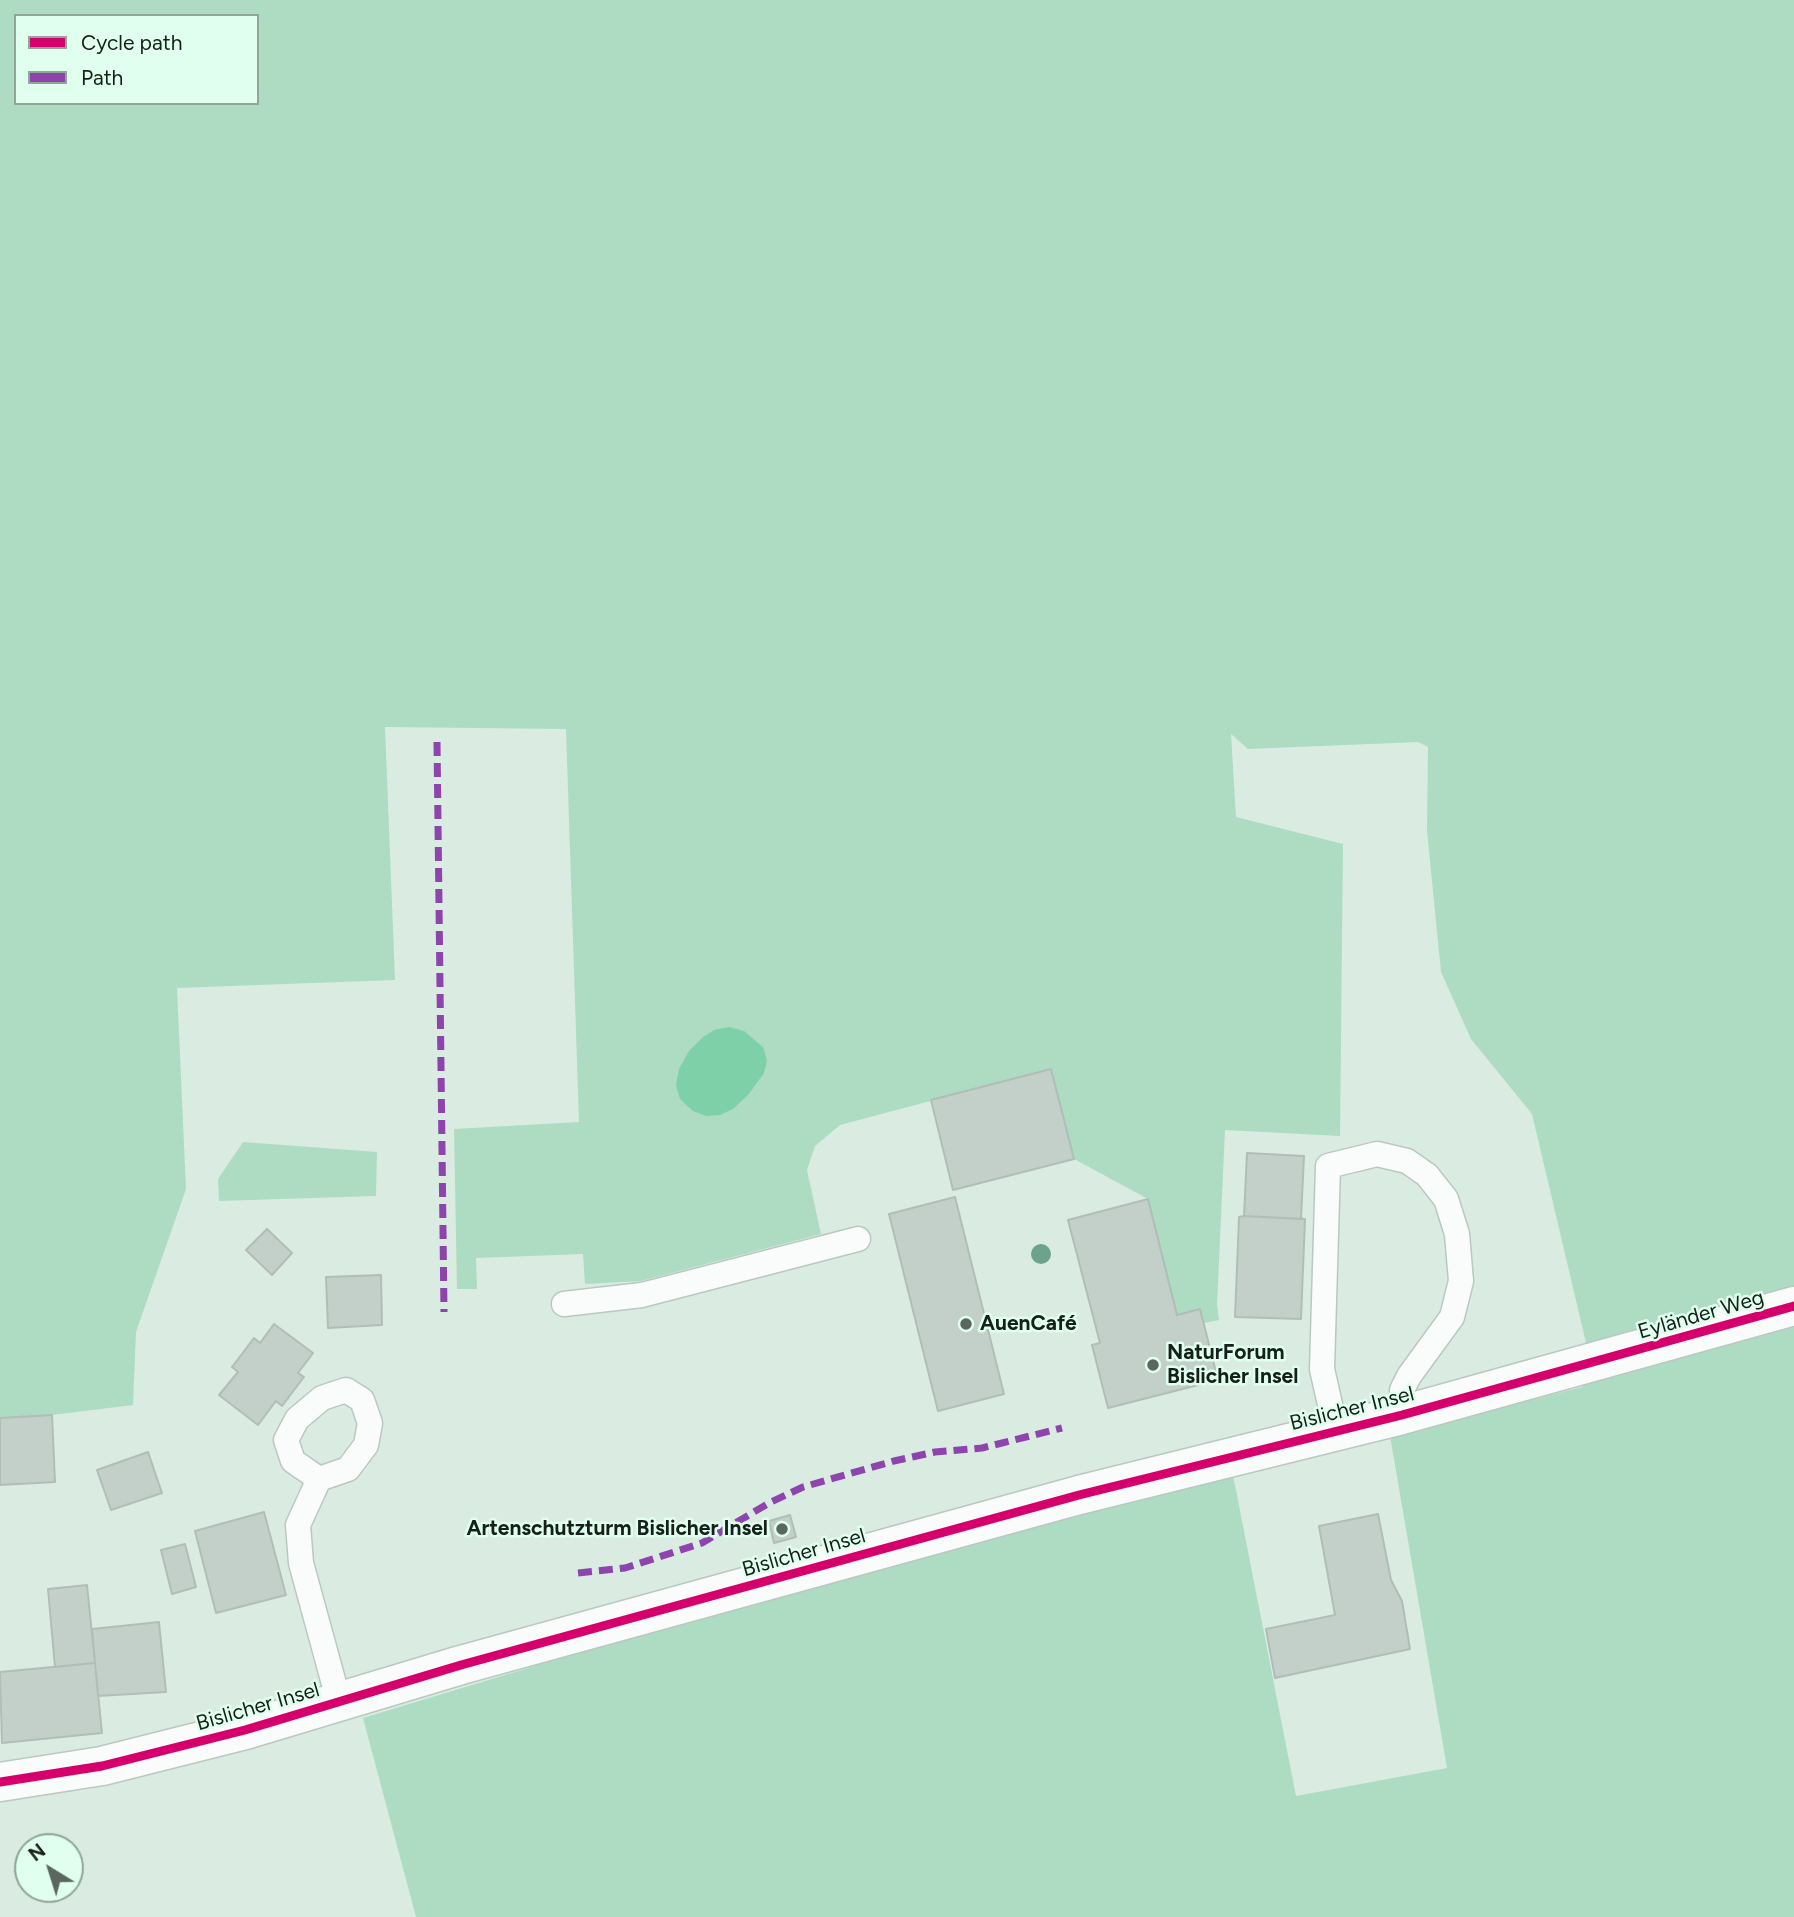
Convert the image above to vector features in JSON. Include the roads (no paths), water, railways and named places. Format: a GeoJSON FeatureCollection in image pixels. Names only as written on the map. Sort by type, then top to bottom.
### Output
{"type":"FeatureCollection","features":[{"type":"Feature","properties":{"kind":"street","name":"Eyländer Weg"},"geometry":{"type":"LineString","coordinates":[[1617,1357],[1794,1306]]}},
{"type":"Feature","properties":{"kind":"street","name":"Bislicher Insel"},"geometry":{"type":"LineString","coordinates":[[0,1782],[102,1766],[245,1730],[461,1665],[1079,1495],[1402,1415],[1617,1357]]}},
{"type":"Feature","properties":{"kind":"lane"},"geometry":{"type":"LineString","coordinates":[[1336,1431],[1322,1369],[1328,1166],[1377,1154],[1407,1161],[1427,1175],[1446,1199],[1457,1234],[1461,1281],[1452,1317],[1409,1376],[1402,1390],[1402,1415]]}},
{"type":"Feature","properties":{"kind":"lane"},"geometry":{"type":"LineString","coordinates":[[564,1304],[642,1296],[858,1238]]}},
{"type":"Feature","properties":{"kind":"lane"},"geometry":{"type":"LineString","coordinates":[[319,1479],[298,1525],[301,1563],[339,1702]]}},
{"type":"Feature","properties":{"kind":"place","name":"AuenCafé"},"geometry":{"type":"Point","coordinates":[966,1324]}},
{"type":"Feature","properties":{"kind":"place","name":"NaturForum Bislicher Insel"},"geometry":{"type":"Point","coordinates":[1153,1365]}},
{"type":"Feature","properties":{"kind":"place","name":"Artenschutzturm Bislicher Insel"},"geometry":{"type":"Point","coordinates":[782,1529]}}]}
